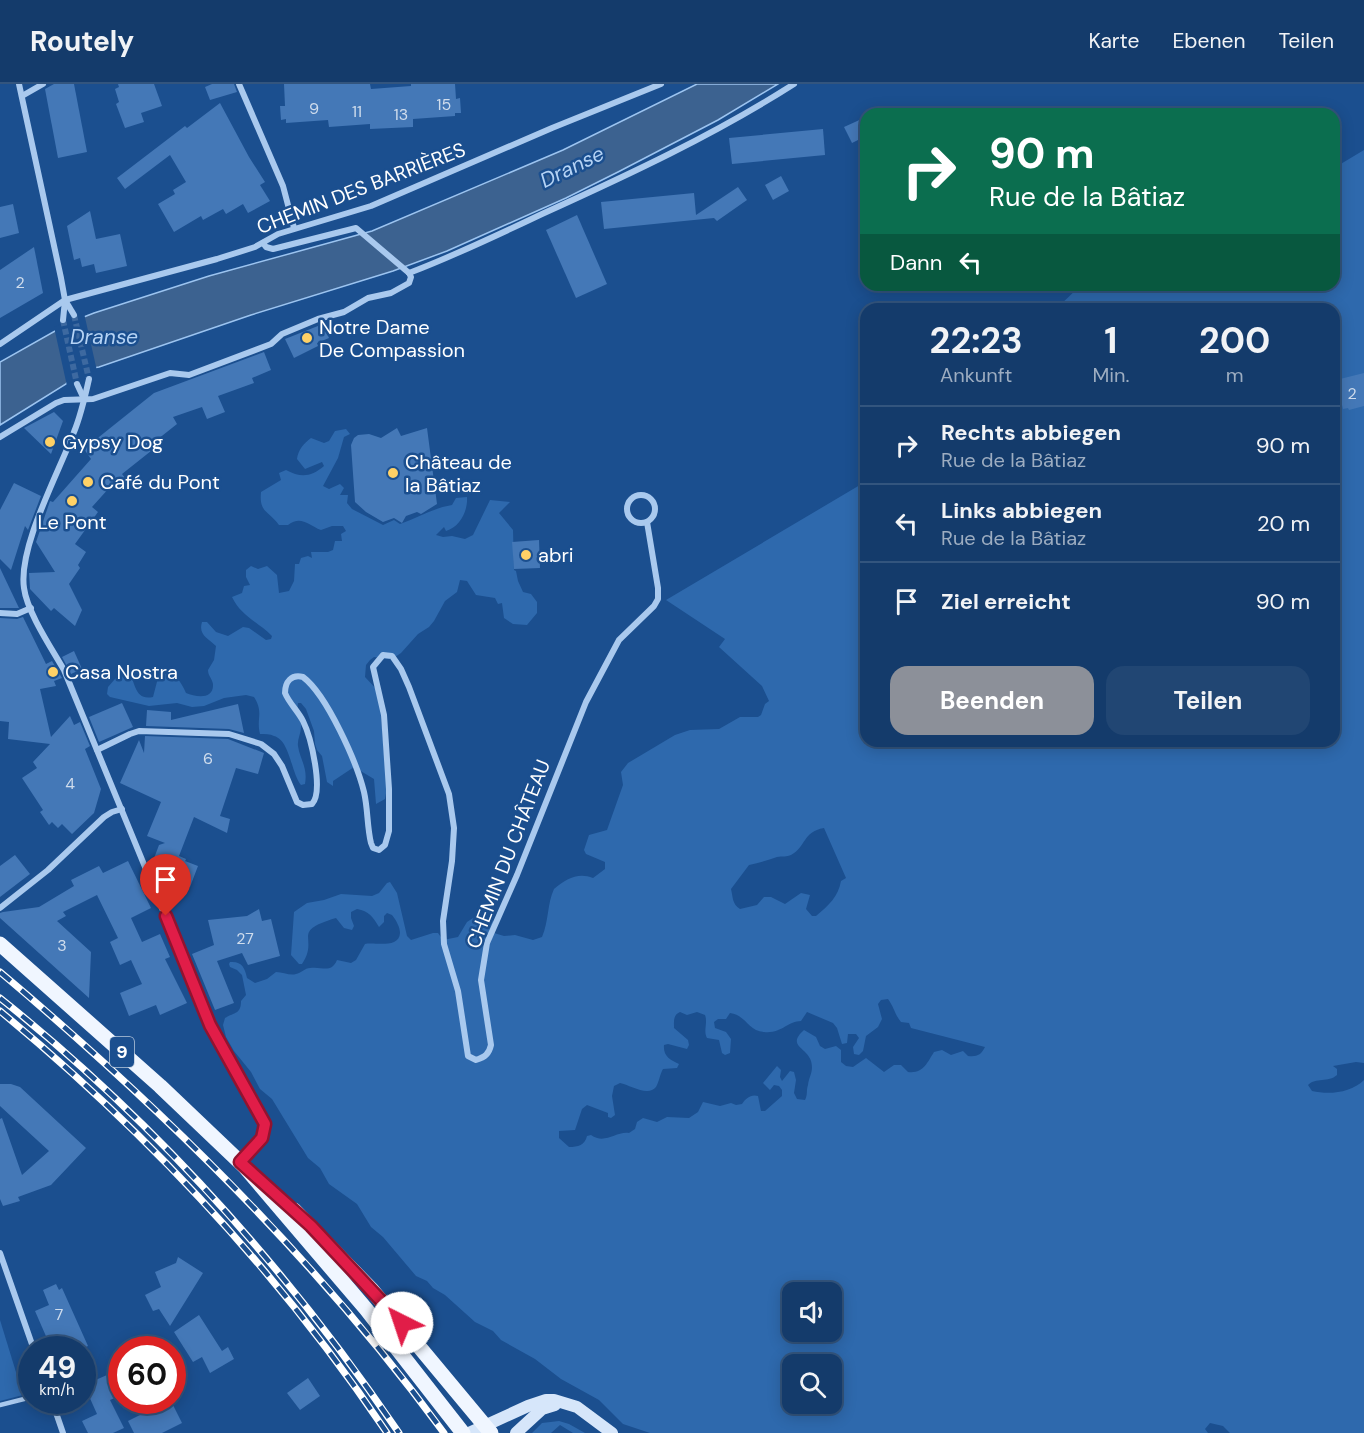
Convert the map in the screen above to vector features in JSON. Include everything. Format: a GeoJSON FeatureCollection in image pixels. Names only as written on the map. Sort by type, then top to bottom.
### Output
{"type":"FeatureCollection","features":[{"type":"Feature","properties":{"kind":"main road","name":"9"},"geometry":{"type":"LineString","coordinates":[[0,944],[160,1086],[304,1219],[402,1323],[488,1429]]}},
{"type":"Feature","properties":{"kind":"main road","name":"9"},"geometry":{"type":"LineString","coordinates":[[242,1164],[366,1308],[463,1433]]}},
{"type":"Feature","properties":{"kind":"street"},"geometry":{"type":"LineString","coordinates":[[19,84],[65,300],[63,320]]}},
{"type":"Feature","properties":{"kind":"street"},"geometry":{"type":"LineString","coordinates":[[22,96],[43,84]]}},
{"type":"Feature","properties":{"kind":"street"},"geometry":{"type":"LineString","coordinates":[[239,84],[283,186],[294,228]]}},
{"type":"Feature","properties":{"kind":"street","name":"CHEMIN DES BARRIÈRES"},"geometry":{"type":"LineString","coordinates":[[0,344],[65,300],[79,294],[207,262],[263,243],[294,228],[371,206],[661,84]]}},
{"type":"Feature","properties":{"kind":"street"},"geometry":{"type":"LineString","coordinates":[[409,273],[581,197],[692,142],[794,84]]}},
{"type":"Feature","properties":{"kind":"street"},"geometry":{"type":"LineString","coordinates":[[0,437],[56,403],[64,400],[93,399],[170,373],[189,375],[270,344],[282,334],[338,314],[368,298],[391,293],[405,286],[411,279],[409,273],[356,228],[273,249],[266,247],[263,243]]}},
{"type":"Feature","properties":{"kind":"street"},"geometry":{"type":"LineString","coordinates":[[65,300],[74,315]]}},
{"type":"Feature","properties":{"kind":"street"},"geometry":{"type":"LineString","coordinates":[[89,379],[76,429],[37,521],[26,558],[24,588],[51,651],[64,670],[210,1025],[263,1118],[265,1124],[262,1138],[242,1164]]}},
{"type":"Feature","properties":{"kind":"street"},"geometry":{"type":"LineString","coordinates":[[77,384],[84,399]]}},
{"type":"Feature","properties":{"kind":"street","name":"CHEMIN DU CHÂTEAU"},"geometry":{"type":"LineString","coordinates":[[637,495],[649,497],[655,506],[653,517],[647,522],[636,523],[628,515],[628,503],[637,495]]}},
{"type":"Feature","properties":{"kind":"street","name":"CHEMIN DU CHÂTEAU"},"geometry":{"type":"LineString","coordinates":[[97,750],[139,731],[236,736],[267,747],[282,766],[297,802],[303,805],[312,804],[316,798],[317,787],[310,743],[303,722],[285,693],[290,678],[303,677],[318,693],[343,736],[354,761],[364,792],[371,843],[379,850],[385,845],[388,831],[389,789],[384,716],[374,667],[383,656],[392,656],[405,678],[449,794],[454,828],[452,861],[443,921],[444,944],[458,991],[468,1056],[476,1060],[483,1058],[489,1053],[491,1045],[482,980],[488,943],[586,702],[619,640],[654,606],[658,599],[647,522]]}},
{"type":"Feature","properties":{"kind":"street"},"geometry":{"type":"LineString","coordinates":[[0,613],[17,614],[31,608]]}},
{"type":"Feature","properties":{"kind":"street"},"geometry":{"type":"LineString","coordinates":[[0,908],[44,873],[104,817],[122,809]]}},
{"type":"Feature","properties":{"kind":"street"},"geometry":{"type":"LineString","coordinates":[[0,1253],[29,1336]]}},
{"type":"Feature","properties":{"kind":"street"},"geometry":{"type":"LineString","coordinates":[[469,1433],[488,1429],[528,1406],[546,1400],[565,1402],[612,1433]]}},
{"type":"Feature","properties":{"kind":"street"},"geometry":{"type":"LineString","coordinates":[[516,1433],[542,1409],[551,1405],[568,1406],[585,1414]]}},
{"type":"Feature","properties":{"kind":"street"},"geometry":{"type":"LineString","coordinates":[[56,1414],[63,1433]]}},
{"type":"Feature","properties":{"kind":"lane"},"geometry":{"type":"LineString","coordinates":[[0,1405],[18,1400]]}},
{"type":"Feature","properties":{"kind":"shaded area"},"geometry":{"type":"Polygon","coordinates":[[[1364,150],[1364,1063],[1333,1066],[1337,1069],[1337,1075],[1308,1085],[1312,1091],[1332,1093],[1353,1088],[1364,1080],[1364,1433],[1230,1433],[1223,1426],[1210,1423],[1205,1429],[1208,1433],[650,1433],[623,1424],[599,1400],[561,1379],[535,1359],[501,1340],[493,1331],[475,1322],[427,1281],[416,1276],[383,1237],[371,1227],[357,1204],[329,1184],[320,1168],[308,1158],[272,1099],[260,1089],[251,1072],[234,1051],[226,1037],[223,1025],[225,1018],[239,1011],[241,1001],[246,995],[242,975],[230,967],[230,962],[240,964],[247,978],[255,983],[267,979],[276,972],[294,974],[308,968],[326,969],[332,967],[337,960],[351,963],[356,960],[365,944],[386,944],[396,941],[400,931],[392,915],[387,913],[384,916],[384,922],[379,927],[370,915],[357,909],[351,912],[354,926],[352,930],[344,928],[336,918],[322,923],[313,927],[309,932],[307,955],[302,964],[299,964],[291,955],[294,912],[307,903],[341,894],[372,896],[379,893],[390,882],[397,893],[407,936],[411,940],[433,933],[438,933],[443,940],[458,937],[467,922],[487,909],[492,912],[494,933],[533,940],[542,937],[554,889],[572,878],[588,876],[593,878],[605,869],[605,862],[586,854],[584,850],[589,835],[607,830],[623,785],[621,772],[628,763],[675,735],[690,730],[719,729],[740,717],[758,717],[769,701],[762,686],[719,647],[725,639],[666,600],[860,485],[860,747],[1340,747],[1340,303],[1062,303],[1075,291],[1340,291],[1340,164],[1364,150]],[[824,828],[808,836],[800,848],[791,855],[749,865],[731,889],[733,900],[740,909],[757,905],[764,897],[771,897],[785,904],[801,893],[810,895],[806,909],[812,916],[816,916],[832,900],[841,881],[846,878],[824,828]],[[888,999],[881,1000],[878,1004],[882,1019],[878,1027],[866,1036],[863,1051],[859,1055],[854,1054],[853,1047],[859,1038],[856,1034],[848,1034],[847,1043],[842,1044],[833,1023],[807,1012],[801,1021],[770,1032],[754,1029],[735,1014],[730,1013],[726,1019],[718,1019],[714,1022],[715,1028],[726,1032],[731,1039],[730,1053],[725,1055],[722,1053],[719,1040],[707,1038],[705,1015],[697,1012],[687,1015],[680,1012],[675,1017],[674,1028],[688,1040],[689,1045],[687,1049],[664,1045],[668,1057],[679,1064],[677,1068],[663,1069],[653,1090],[644,1091],[620,1083],[614,1086],[612,1096],[615,1115],[608,1117],[608,1113],[587,1105],[582,1109],[575,1130],[559,1131],[559,1138],[569,1147],[578,1146],[585,1142],[587,1136],[591,1135],[601,1139],[629,1133],[643,1118],[657,1122],[667,1117],[689,1118],[698,1112],[703,1102],[720,1106],[731,1103],[736,1105],[742,1104],[749,1097],[758,1096],[761,1111],[765,1111],[782,1096],[779,1086],[774,1085],[770,1090],[763,1083],[777,1066],[781,1070],[782,1081],[790,1071],[794,1072],[796,1080],[794,1093],[797,1099],[805,1100],[812,1068],[809,1056],[797,1043],[799,1035],[804,1030],[816,1037],[820,1046],[825,1049],[836,1046],[841,1050],[841,1062],[846,1066],[853,1067],[866,1058],[884,1072],[894,1065],[901,1065],[908,1072],[917,1071],[924,1067],[934,1052],[942,1050],[951,1055],[963,1051],[968,1056],[974,1056],[980,1054],[985,1047],[911,1028],[909,1023],[901,1022],[888,999]]]}},
{"type":"Feature","properties":{"kind":"shaded area"},"geometry":{"type":"Polygon","coordinates":[[[346,429],[350,434],[344,437],[338,458],[323,486],[329,489],[340,484],[344,488],[340,495],[348,495],[347,503],[352,509],[383,525],[394,520],[400,524],[452,505],[456,498],[467,497],[464,513],[459,522],[446,531],[444,527],[436,535],[465,539],[473,535],[490,500],[510,502],[499,513],[513,530],[514,570],[523,592],[531,594],[537,602],[537,613],[527,625],[513,624],[504,618],[502,603],[498,604],[495,598],[476,595],[467,581],[460,580],[457,592],[445,601],[434,621],[418,634],[401,653],[389,659],[374,657],[366,665],[365,677],[379,692],[387,788],[385,799],[376,804],[374,779],[354,767],[333,781],[333,786],[327,782],[322,756],[315,744],[314,731],[306,709],[301,703],[298,703],[301,729],[298,744],[306,778],[305,784],[301,785],[284,744],[272,735],[260,734],[259,707],[254,697],[246,695],[224,698],[204,706],[192,707],[177,703],[149,706],[110,697],[107,694],[108,687],[122,671],[128,671],[136,690],[142,696],[153,697],[159,674],[176,678],[186,693],[204,696],[211,693],[213,684],[208,670],[214,660],[216,646],[201,630],[202,622],[207,622],[216,632],[228,636],[243,627],[249,628],[266,640],[271,639],[272,636],[245,614],[232,597],[242,593],[244,586],[250,585],[246,577],[246,570],[251,566],[258,569],[267,566],[277,575],[279,593],[289,591],[294,581],[295,564],[299,564],[301,558],[308,556],[312,558],[311,552],[333,550],[335,541],[342,541],[341,534],[346,531],[343,526],[332,526],[321,530],[301,521],[279,525],[263,508],[261,492],[281,480],[279,473],[286,470],[306,475],[319,470],[324,466],[322,462],[305,469],[297,459],[302,447],[311,438],[324,443],[329,441],[335,431],[346,429]]]}},
{"type":"Feature","properties":{"kind":"shaded area"},"geometry":{"type":"Polygon","coordinates":[[[0,1320],[18,1379],[18,1396],[0,1401],[0,1320]]]}},
{"type":"Feature","properties":{"kind":"shaded area"},"geometry":{"type":"Polygon","coordinates":[[[559,1421],[585,1433],[573,1433],[560,1425],[551,1433],[532,1433],[542,1423],[559,1421]]]}},
{"type":"Feature","properties":{"kind":"water","name":"Dranse"},"geometry":{"type":"Polygon","coordinates":[[[697,84],[778,84],[718,120],[618,172],[447,251],[393,271],[251,315],[99,367],[80,371],[73,375],[66,384],[0,425],[0,362],[71,322],[209,276],[372,231],[563,150],[697,84]]]}},
{"type":"Feature","properties":{"kind":"pier"},"geometry":{"type":"Polygon","coordinates":[[[84,313],[97,371],[82,372],[74,376],[67,386],[54,327],[84,313]]]}},
{"type":"Feature","properties":{"kind":"building"},"geometry":{"type":"Polygon","coordinates":[[[54,84],[74,84],[87,152],[58,158],[45,89],[54,84]]]}},
{"type":"Feature","properties":{"kind":"building"},"geometry":{"type":"Polygon","coordinates":[[[118,84],[154,84],[162,106],[141,113],[144,122],[125,128],[116,104],[119,102],[115,89],[119,87],[118,84]]]}},
{"type":"Feature","properties":{"kind":"building"},"geometry":{"type":"Polygon","coordinates":[[[212,84],[234,84],[237,92],[210,100],[205,87],[212,84]]]}},
{"type":"Feature","properties":{"kind":"building"},"geometry":{"type":"Polygon","coordinates":[[[284,84],[370,84],[371,89],[411,86],[411,84],[455,84],[456,99],[460,98],[461,113],[455,113],[455,116],[413,119],[413,127],[370,129],[370,124],[329,127],[328,120],[286,123],[286,119],[281,120],[280,106],[285,106],[284,84]]]}},
{"type":"Feature","properties":{"kind":"building"},"geometry":{"type":"Polygon","coordinates":[[[220,103],[265,182],[260,185],[270,201],[248,213],[243,204],[226,214],[223,209],[203,220],[201,216],[174,232],[158,204],[175,194],[173,190],[186,182],[170,155],[125,189],[117,178],[185,126],[187,128],[220,103]]]}},
{"type":"Feature","properties":{"kind":"building"},"geometry":{"type":"Polygon","coordinates":[[[860,120],[860,139],[852,143],[844,127],[860,120]]]}},
{"type":"Feature","properties":{"kind":"building"},"geometry":{"type":"Polygon","coordinates":[[[823,129],[825,155],[732,164],[729,138],[823,129]]]}},
{"type":"Feature","properties":{"kind":"building"},"geometry":{"type":"Polygon","coordinates":[[[781,176],[789,191],[773,200],[765,185],[781,176]]]}},
{"type":"Feature","properties":{"kind":"building"},"geometry":{"type":"Polygon","coordinates":[[[738,187],[747,200],[717,221],[714,218],[604,229],[601,202],[694,193],[696,215],[738,187]]]}},
{"type":"Feature","properties":{"kind":"building"},"geometry":{"type":"Polygon","coordinates":[[[13,204],[19,233],[0,238],[0,207],[13,204]]]}},
{"type":"Feature","properties":{"kind":"building"},"geometry":{"type":"Polygon","coordinates":[[[90,211],[96,239],[120,234],[127,266],[96,273],[94,264],[82,267],[80,258],[74,260],[67,226],[90,211]]]}},
{"type":"Feature","properties":{"kind":"building"},"geometry":{"type":"Polygon","coordinates":[[[577,215],[607,284],[576,298],[546,230],[577,215]]]}},
{"type":"Feature","properties":{"kind":"building"},"geometry":{"type":"Polygon","coordinates":[[[34,247],[43,293],[0,318],[0,270],[34,247]]]}},
{"type":"Feature","properties":{"kind":"building","name":"Notre Dame De Compassion"},"geometry":{"type":"Polygon","coordinates":[[[323,324],[329,338],[294,358],[285,339],[323,324]]]}},
{"type":"Feature","properties":{"kind":"building"},"geometry":{"type":"Polygon","coordinates":[[[264,352],[271,370],[252,378],[254,383],[218,396],[225,412],[207,419],[202,407],[173,417],[177,424],[148,447],[151,451],[122,474],[130,484],[110,487],[92,507],[98,512],[75,544],[86,552],[78,565],[80,568],[69,584],[82,610],[75,626],[54,608],[51,611],[30,589],[29,573],[55,572],[36,542],[50,501],[53,502],[91,459],[84,449],[154,393],[264,352]]]}},
{"type":"Feature","properties":{"kind":"building"},"geometry":{"type":"Polygon","coordinates":[[[1364,373],[1364,406],[1349,410],[1348,408],[1343,409],[1340,379],[1364,373]]]}},
{"type":"Feature","properties":{"kind":"building"},"geometry":{"type":"Polygon","coordinates":[[[54,412],[63,421],[51,454],[24,428],[54,412]]]}},
{"type":"Feature","properties":{"kind":"building","name":"Château de la Bâtiaz"},"geometry":{"type":"Polygon","coordinates":[[[397,428],[401,436],[427,428],[437,504],[421,514],[417,512],[406,516],[402,523],[394,518],[383,522],[355,502],[351,445],[358,435],[369,434],[381,438],[397,428]]]}},
{"type":"Feature","properties":{"kind":"building"},"geometry":{"type":"Polygon","coordinates":[[[14,483],[41,496],[28,530],[25,526],[11,570],[0,559],[0,510],[14,483]]]}},
{"type":"Feature","properties":{"kind":"building","name":"abri"},"geometry":{"type":"Polygon","coordinates":[[[539,540],[540,568],[514,569],[512,542],[539,540]]]}},
{"type":"Feature","properties":{"kind":"building"},"geometry":{"type":"Polygon","coordinates":[[[0,568],[19,608],[0,608],[0,568]]]}},
{"type":"Feature","properties":{"kind":"building"},"geometry":{"type":"Polygon","coordinates":[[[23,617],[46,664],[52,661],[62,678],[54,681],[56,686],[40,689],[51,737],[70,716],[74,725],[80,722],[90,746],[85,749],[101,789],[94,813],[72,834],[62,824],[58,828],[52,822],[49,825],[40,812],[43,810],[22,778],[37,768],[33,762],[50,744],[8,739],[9,722],[0,721],[0,618],[23,617]]]}},
{"type":"Feature","properties":{"kind":"building"},"geometry":{"type":"Polygon","coordinates":[[[74,651],[82,669],[71,674],[62,657],[74,651]]]}},
{"type":"Feature","properties":{"kind":"building"},"geometry":{"type":"Polygon","coordinates":[[[122,703],[133,727],[99,742],[89,717],[122,703]]]}},
{"type":"Feature","properties":{"kind":"building"},"geometry":{"type":"Polygon","coordinates":[[[238,704],[244,733],[229,729],[146,726],[147,710],[171,712],[171,720],[238,704]]]}},
{"type":"Feature","properties":{"kind":"building"},"geometry":{"type":"Polygon","coordinates":[[[145,736],[228,739],[264,753],[258,774],[236,768],[220,816],[230,819],[227,833],[194,817],[179,856],[198,866],[190,887],[177,882],[181,872],[153,861],[159,845],[165,843],[147,836],[161,802],[120,783],[139,740],[144,753],[145,736]]]}},
{"type":"Feature","properties":{"kind":"building"},"geometry":{"type":"Polygon","coordinates":[[[15,855],[30,874],[0,897],[0,866],[15,855]]]}},
{"type":"Feature","properties":{"kind":"building"},"geometry":{"type":"Polygon","coordinates":[[[128,861],[151,908],[131,918],[142,942],[160,934],[170,957],[165,959],[187,1003],[160,1015],[156,1005],[129,1016],[120,993],[142,984],[131,960],[120,965],[110,942],[118,938],[97,895],[63,912],[66,916],[57,921],[91,952],[89,998],[0,918],[0,913],[3,912],[39,907],[74,886],[71,880],[99,866],[103,873],[128,861]]]}},
{"type":"Feature","properties":{"kind":"building"},"geometry":{"type":"Polygon","coordinates":[[[259,909],[262,921],[271,919],[280,956],[248,965],[242,953],[217,961],[234,1003],[215,1010],[192,954],[214,945],[208,920],[247,916],[259,909]]]}},
{"type":"Feature","properties":{"kind":"building"},"geometry":{"type":"Polygon","coordinates":[[[0,1084],[20,1087],[86,1148],[51,1185],[18,1197],[20,1201],[3,1206],[0,1199],[0,1119],[2,1118],[22,1175],[49,1151],[0,1106],[0,1084]]]}},
{"type":"Feature","properties":{"kind":"building"},"geometry":{"type":"Polygon","coordinates":[[[178,1257],[203,1273],[170,1326],[159,1309],[153,1311],[145,1295],[161,1287],[155,1272],[176,1263],[178,1257]]]}},
{"type":"Feature","properties":{"kind":"building"},"geometry":{"type":"Polygon","coordinates":[[[56,1284],[59,1290],[62,1288],[84,1336],[46,1336],[35,1311],[49,1305],[43,1290],[56,1284]]]}},
{"type":"Feature","properties":{"kind":"building"},"geometry":{"type":"Polygon","coordinates":[[[199,1315],[222,1351],[228,1347],[234,1359],[210,1373],[202,1357],[193,1362],[186,1351],[186,1336],[177,1336],[174,1332],[199,1315]]]}},
{"type":"Feature","properties":{"kind":"building"},"geometry":{"type":"Polygon","coordinates":[[[107,1375],[108,1377],[108,1414],[117,1414],[124,1428],[113,1433],[88,1433],[82,1421],[97,1414],[96,1380],[107,1375]]]}},
{"type":"Feature","properties":{"kind":"building"},"geometry":{"type":"Polygon","coordinates":[[[308,1378],[320,1396],[300,1410],[287,1393],[308,1378]]]}},
{"type":"Feature","properties":{"kind":"building"},"geometry":{"type":"Polygon","coordinates":[[[142,1414],[178,1414],[182,1423],[162,1433],[134,1433],[128,1421],[142,1414]]]}},
{"type":"Feature","properties":{"kind":"tunnel"},"geometry":{"type":"LineString","coordinates":[[74,315],[89,379]]}},
{"type":"Feature","properties":{"kind":"tunnel"},"geometry":{"type":"LineString","coordinates":[[63,320],[77,384]]}},
{"type":"Feature","properties":{"kind":"railway"},"geometry":{"type":"LineString","coordinates":[[0,972],[120,1078],[236,1189],[344,1308],[444,1433]]}},
{"type":"Feature","properties":{"kind":"railway"},"geometry":{"type":"LineString","coordinates":[[0,998],[112,1095],[216,1200],[311,1314],[399,1433]]}},
{"type":"Feature","properties":{"kind":"railway"},"geometry":{"type":"LineString","coordinates":[[0,1011],[108,1106],[209,1208],[302,1317],[346,1374],[387,1433]]}},
{"type":"Feature","properties":{"kind":"place","name":"Notre Dame De Compassion"},"geometry":{"type":"Point","coordinates":[307,338]}},
{"type":"Feature","properties":{"kind":"place","name":"Gypsy Dog"},"geometry":{"type":"Point","coordinates":[50,442]}},
{"type":"Feature","properties":{"kind":"place","name":"Château de la Bâtiaz"},"geometry":{"type":"Point","coordinates":[393,473]}},
{"type":"Feature","properties":{"kind":"place","name":"Café du Pont"},"geometry":{"type":"Point","coordinates":[88,482]}},
{"type":"Feature","properties":{"kind":"place","name":"Le Pont"},"geometry":{"type":"Point","coordinates":[72,501]}},
{"type":"Feature","properties":{"kind":"place","name":"abri"},"geometry":{"type":"Point","coordinates":[526,555]}},
{"type":"Feature","properties":{"kind":"place","name":"Casa Nostra"},"geometry":{"type":"Point","coordinates":[53,672]}},
{"type":"Feature","properties":{"kind":"route"},"geometry":{"type":"LineString","coordinates":[[166,916],[210,1025],[265,1124],[262,1138],[240,1162],[311,1226],[402,1323]]}}]}
